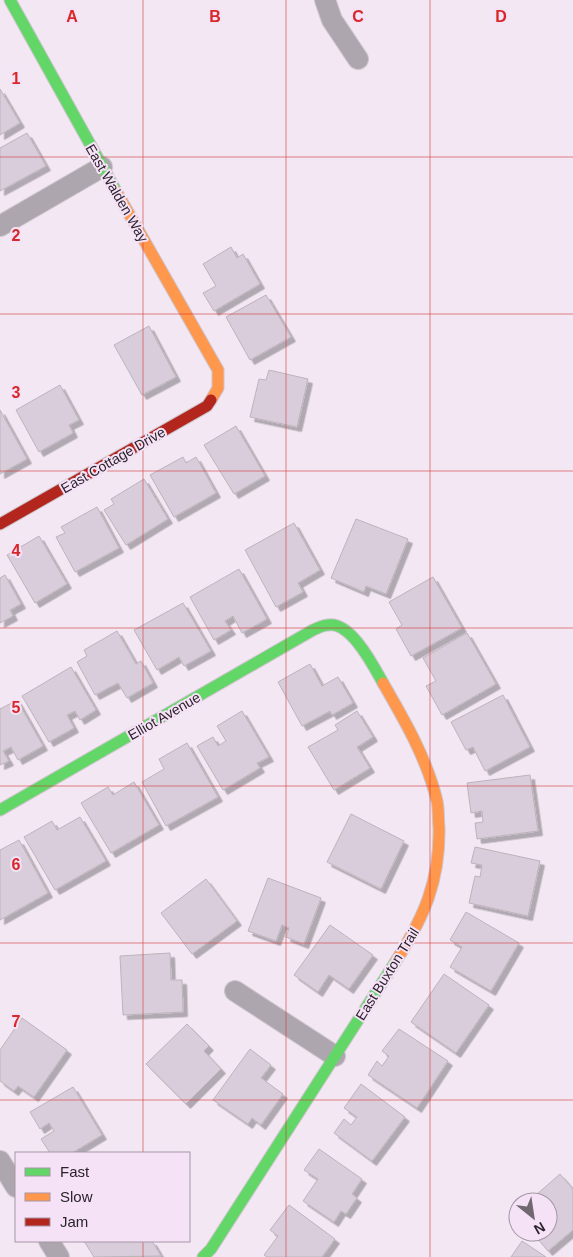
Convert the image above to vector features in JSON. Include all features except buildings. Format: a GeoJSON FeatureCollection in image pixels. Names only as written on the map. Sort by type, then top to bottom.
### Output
{"type":"FeatureCollection","features":[{"type":"Feature","properties":{"kind":"street","name":"East Walden Way"},"geometry":{"type":"LineString","coordinates":[[10,0],[102,167],[218,370],[218,388]]}},
{"type":"Feature","properties":{"kind":"street"},"geometry":{"type":"LineString","coordinates":[[325,0],[332,20],[358,59]]}},
{"type":"Feature","properties":{"kind":"street"},"geometry":{"type":"LineString","coordinates":[[0,226],[102,167]]}},
{"type":"Feature","properties":{"kind":"street","name":"East Cottage Drive"},"geometry":{"type":"LineString","coordinates":[[0,524],[207,406],[218,388]]}},
{"type":"Feature","properties":{"kind":"street","name":"Elliot Avenue"},"geometry":{"type":"LineString","coordinates":[[0,810],[313,630],[330,624]]}},
{"type":"Feature","properties":{"kind":"street","name":"East Buxton Trail"},"geometry":{"type":"LineString","coordinates":[[203,1257],[216,1241],[415,931],[431,893],[439,847],[438,803],[425,763],[411,731],[364,650],[346,630],[330,624]]}},
{"type":"Feature","properties":{"kind":"street"},"geometry":{"type":"LineString","coordinates":[[235,991],[335,1056]]}},
{"type":"Feature","properties":{"kind":"street"},"geometry":{"type":"LineString","coordinates":[[0,1161],[15,1185]]}},
{"type":"Feature","properties":{"kind":"street"},"geometry":{"type":"LineString","coordinates":[[50,1242],[59,1257]]}},
{"type":"Feature","properties":{"kind":"traffic: fast"},"geometry":{"type":"LineString","coordinates":[[10,0],[116,191]]}},
{"type":"Feature","properties":{"kind":"traffic: fast"},"geometry":{"type":"LineString","coordinates":[[0,810],[322,626],[337,626],[353,637],[361,646],[383,683]]}},
{"type":"Feature","properties":{"kind":"traffic: fast"},"geometry":{"type":"LineString","coordinates":[[203,1257],[211,1249],[396,961]]}},
{"type":"Feature","properties":{"kind":"traffic: slow"},"geometry":{"type":"LineString","coordinates":[[116,191],[218,370],[218,388],[211,400]]}},
{"type":"Feature","properties":{"kind":"traffic: slow"},"geometry":{"type":"LineString","coordinates":[[383,683],[407,726],[433,785],[437,801],[439,828],[437,865],[428,898],[415,929],[396,961]]}},
{"type":"Feature","properties":{"kind":"traffic: jam"},"geometry":{"type":"LineString","coordinates":[[0,524],[207,406],[211,400]]}}]}
